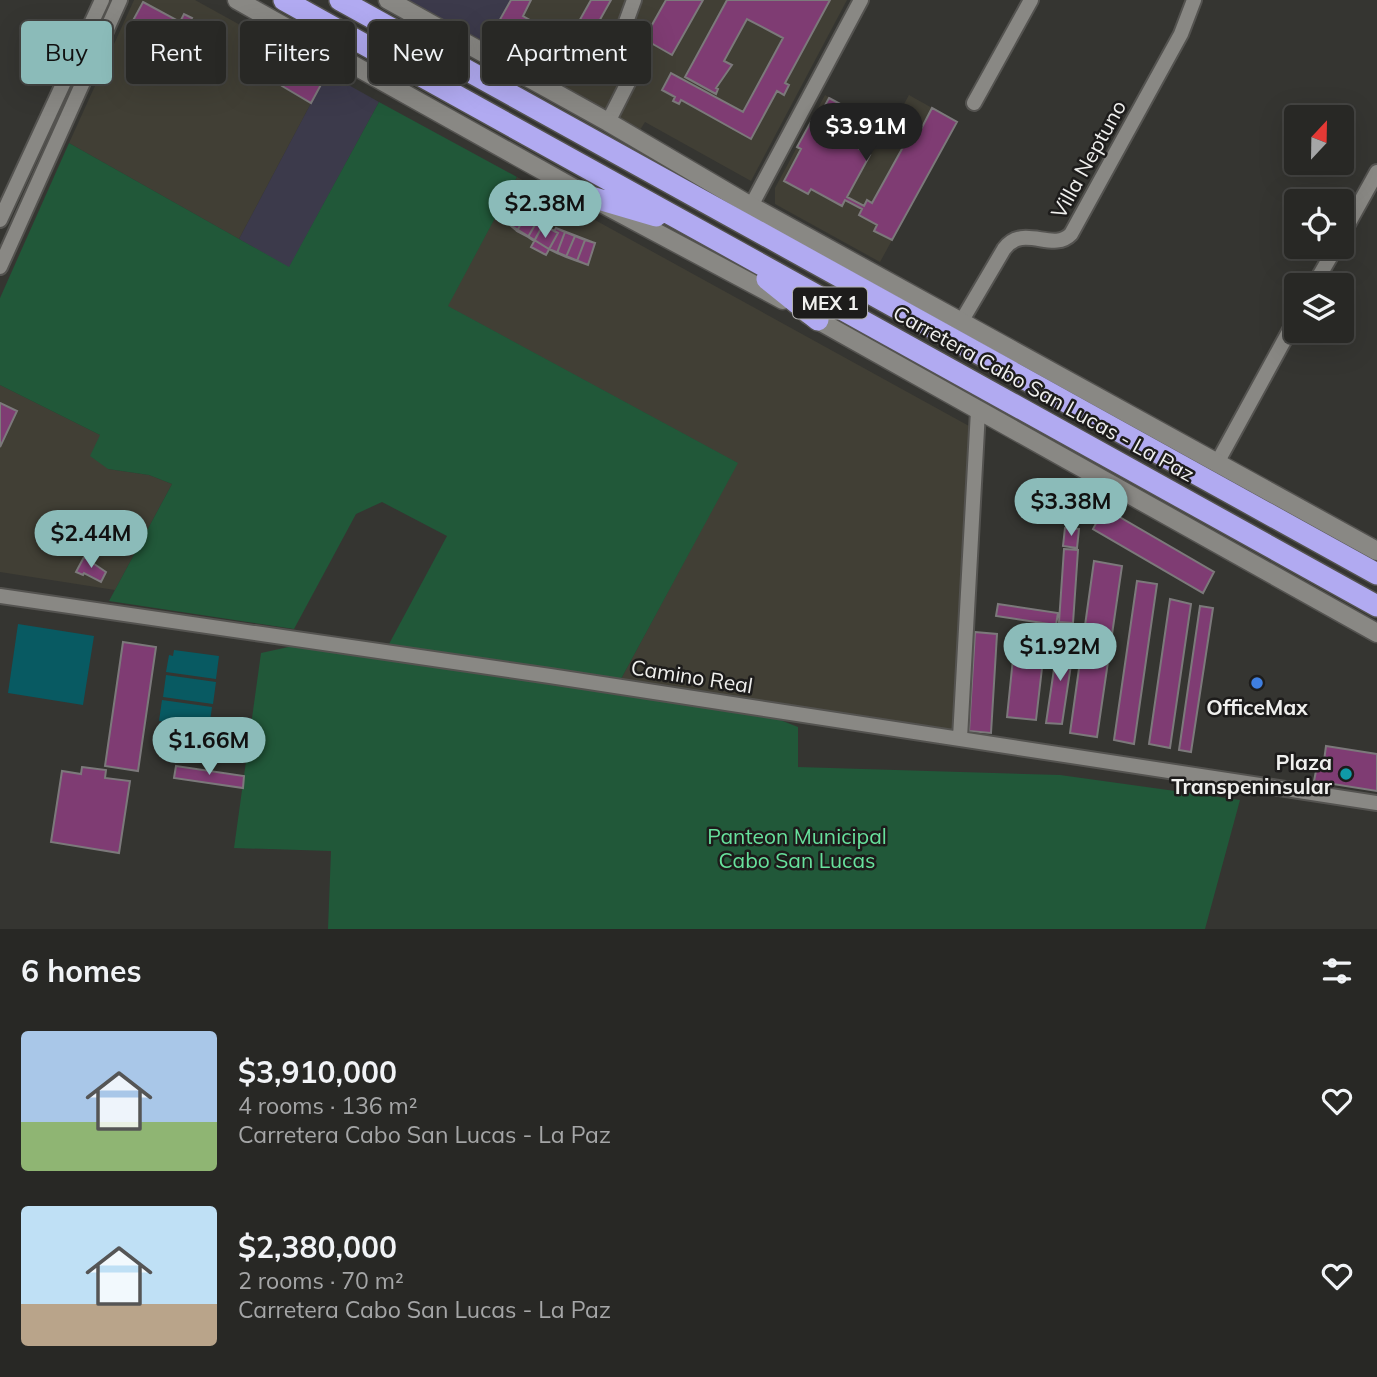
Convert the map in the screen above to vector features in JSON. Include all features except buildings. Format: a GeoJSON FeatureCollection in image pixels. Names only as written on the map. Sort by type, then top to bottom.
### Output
{"type":"FeatureCollection","features":[{"type":"Feature","properties":{"kind":"highway","name":"Carretera Cabo San Lucas - La Paz"},"geometry":{"type":"LineString","coordinates":[[284,0],[1377,606]]}},
{"type":"Feature","properties":{"kind":"highway","name":"Carretera Cabo San Lucas - La Paz"},"geometry":{"type":"LineString","coordinates":[[340,0],[377,21]]}},
{"type":"Feature","properties":{"kind":"highway"},"geometry":{"type":"LineString","coordinates":[[365,0],[390,21]]}},
{"type":"Feature","properties":{"kind":"highway","name":"Carretera Cabo San Lucas - La Paz"},"geometry":{"type":"LineString","coordinates":[[468,72],[1377,574]]}},
{"type":"Feature","properties":{"kind":"highway"},"geometry":{"type":"LineString","coordinates":[[588,196],[697,228]]}},
{"type":"Feature","properties":{"kind":"highway"},"geometry":{"type":"LineString","coordinates":[[722,242],[818,320]]}},
{"type":"Feature","properties":{"kind":"main road"},"geometry":{"type":"LineString","coordinates":[[237,0],[588,196],[818,320],[1377,633]]}},
{"type":"Feature","properties":{"kind":"main road"},"geometry":{"type":"LineString","coordinates":[[388,0],[608,122],[751,206],[1377,551]]}},
{"type":"Feature","properties":{"kind":"street"},"geometry":{"type":"LineString","coordinates":[[0,220],[102,0]]}},
{"type":"Feature","properties":{"kind":"street"},"geometry":{"type":"LineString","coordinates":[[0,267],[120,0]]}},
{"type":"Feature","properties":{"kind":"street"},"geometry":{"type":"LineString","coordinates":[[608,122],[639,61],[639,53],[626,22],[634,0]]}},
{"type":"Feature","properties":{"kind":"street"},"geometry":{"type":"LineString","coordinates":[[751,206],[860,0]]}},
{"type":"Feature","properties":{"kind":"street"},"geometry":{"type":"LineString","coordinates":[[974,103],[1031,0]]}},
{"type":"Feature","properties":{"kind":"street","name":"Villa Neptuno"},"geometry":{"type":"LineString","coordinates":[[961,322],[1012,240],[1061,240],[1071,234],[1181,34],[1194,0]]}},
{"type":"Feature","properties":{"kind":"street"},"geometry":{"type":"LineString","coordinates":[[31,157],[46,163]]}},
{"type":"Feature","properties":{"kind":"street"},"geometry":{"type":"LineString","coordinates":[[1354,213],[1377,172]]}},
{"type":"Feature","properties":{"kind":"street"},"geometry":{"type":"LineString","coordinates":[[1217,463],[1284,341]]}},
{"type":"Feature","properties":{"kind":"street"},"geometry":{"type":"LineString","coordinates":[[960,738],[978,411]]}},
{"type":"Feature","properties":{"kind":"street","name":"Camino Real"},"geometry":{"type":"LineString","coordinates":[[0,596],[960,738],[1377,803]]}},
{"type":"Feature","properties":{"kind":"shaded area"},"geometry":{"type":"Polygon","coordinates":[[[134,0],[195,0],[240,25],[240,84],[321,84],[239,239],[69,143],[96,84],[112,84],[112,48],[134,0]]]}},
{"type":"Feature","properties":{"kind":"shaded area"},"geometry":{"type":"Polygon","coordinates":[[[406,0],[511,0],[499,21],[482,21],[482,43],[468,35],[468,21],[443,21],[406,0]]]}},
{"type":"Feature","properties":{"kind":"shaded area"},"geometry":{"type":"Polygon","coordinates":[[[511,0],[847,0],[751,181],[645,122],[640,130],[557,84],[651,84],[651,21],[499,21],[511,0]]]}},
{"type":"Feature","properties":{"kind":"shaded area"},"geometry":{"type":"Polygon","coordinates":[[[321,84],[347,84],[379,102],[289,268],[239,239],[321,84]]]}},
{"type":"Feature","properties":{"kind":"shaded area"},"geometry":{"type":"Polygon","coordinates":[[[825,95],[889,131],[909,95],[957,122],[880,262],[775,204],[775,188],[825,95]]]}},
{"type":"Feature","properties":{"kind":"shaded area"},"geometry":{"type":"Polygon","coordinates":[[[517,177],[969,426],[953,730],[621,679],[737,463],[447,306],[517,177]]]}},
{"type":"Feature","properties":{"kind":"shaded area"},"geometry":{"type":"Polygon","coordinates":[[[0,385],[100,435],[108,469],[149,475],[172,484],[115,590],[0,572],[0,385]]]}},
{"type":"Feature","properties":{"kind":"green space"},"geometry":{"type":"Polygon","coordinates":[[[379,102],[517,177],[448,306],[738,463],[621,679],[389,644],[447,536],[382,502],[356,514],[294,629],[109,601],[172,484],[149,475],[108,469],[90,456],[100,435],[0,385],[0,298],[69,143],[289,267],[379,102]]]}},
{"type":"Feature","properties":{"kind":"green space","name":"Panteon Municipal Cabo San Lucas"},"geometry":{"type":"Polygon","coordinates":[[[293,646],[329,648],[399,661],[434,664],[770,716],[798,727],[798,767],[1060,775],[1240,800],[1205,929],[328,929],[331,851],[234,848],[261,653],[293,646]]]}},
{"type":"Feature","properties":{"kind":"water"},"geometry":{"type":"Polygon","coordinates":[[[18,624],[94,636],[83,705],[8,693],[18,624]]]}},
{"type":"Feature","properties":{"kind":"water"},"geometry":{"type":"Polygon","coordinates":[[[174,650],[219,656],[216,679],[166,672],[169,655],[173,656],[174,650]]]}},
{"type":"Feature","properties":{"kind":"water"},"geometry":{"type":"Polygon","coordinates":[[[166,675],[216,682],[213,704],[163,697],[166,675]]]}},
{"type":"Feature","properties":{"kind":"water"},"geometry":{"type":"Polygon","coordinates":[[[162,700],[212,707],[209,729],[159,721],[162,700]]]}},
{"type":"Feature","properties":{"kind":"water"},"geometry":{"type":"Polygon","coordinates":[[[159,725],[209,732],[205,754],[156,746],[159,725]]]}},
{"type":"Feature","properties":{"kind":"place","name":"OfficeMax"},"geometry":{"type":"Point","coordinates":[1257,683]}},
{"type":"Feature","properties":{"kind":"place","name":"Plaza Transpeninsular"},"geometry":{"type":"Point","coordinates":[1346,774]}}]}
